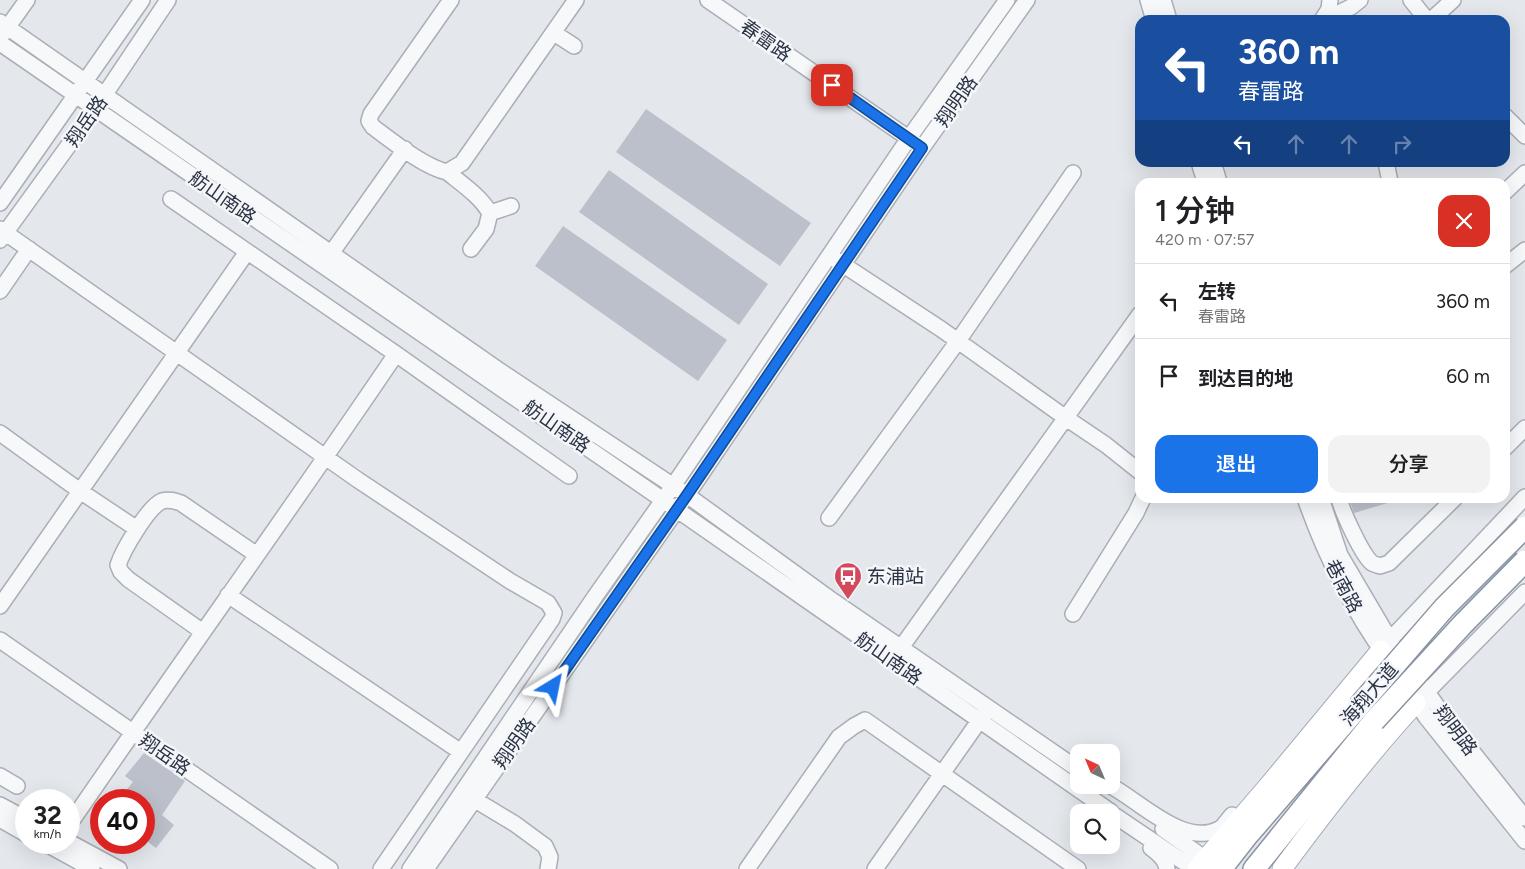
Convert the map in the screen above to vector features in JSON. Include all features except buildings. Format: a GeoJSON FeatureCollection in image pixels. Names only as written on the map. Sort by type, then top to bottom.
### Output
{"type":"FeatureCollection","features":[{"type":"Feature","properties":{"kind":"highway","name":"海翔大道"},"geometry":{"type":"LineString","coordinates":[[1207,867],[1253,830],[1444,608],[1525,527]]}},
{"type":"Feature","properties":{"kind":"highway","name":"海翔大道"},"geometry":{"type":"LineString","coordinates":[[1254,869],[1374,722],[1463,624],[1525,561]]}},
{"type":"Feature","properties":{"kind":"main road"},"geometry":{"type":"LineString","coordinates":[[1207,867],[1269,785],[1386,645]]}},
{"type":"Feature","properties":{"kind":"main road"},"geometry":{"type":"LineString","coordinates":[[1282,869],[1315,824],[1376,748],[1422,697]]}},
{"type":"Feature","properties":{"kind":"street"},"geometry":{"type":"LineString","coordinates":[[3,29],[27,0]]}},
{"type":"Feature","properties":{"kind":"street","name":"翔岳路"},"geometry":{"type":"LineString","coordinates":[[0,204],[142,0]]}},
{"type":"Feature","properties":{"kind":"street","name":"翔岳路"},"geometry":{"type":"LineString","coordinates":[[2,234],[95,109],[168,0]]}},
{"type":"Feature","properties":{"kind":"street"},"geometry":{"type":"LineString","coordinates":[[451,0],[371,114],[369,121],[372,127],[405,149],[438,170],[447,172],[487,207],[490,213],[486,229],[471,249]]}},
{"type":"Feature","properties":{"kind":"street"},"geometry":{"type":"LineString","coordinates":[[447,172],[462,163],[576,0]]}},
{"type":"Feature","properties":{"kind":"street","name":"春雷路"},"geometry":{"type":"LineString","coordinates":[[708,0],[922,148]]}},
{"type":"Feature","properties":{"kind":"street","name":"翔明路"},"geometry":{"type":"LineString","coordinates":[[426,869],[468,796],[663,500],[908,138],[1007,0]]}},
{"type":"Feature","properties":{"kind":"street","name":"翔明路"},"geometry":{"type":"LineString","coordinates":[[410,869],[468,796],[687,495],[922,148],[1027,0]]}},
{"type":"Feature","properties":{"kind":"street"},"geometry":{"type":"LineString","coordinates":[[1148,0],[1152,15]]}},
{"type":"Feature","properties":{"kind":"street"},"geometry":{"type":"LineString","coordinates":[[1163,0],[1168,15]]}},
{"type":"Feature","properties":{"kind":"street"},"geometry":{"type":"LineString","coordinates":[[1326,15],[1329,9],[1330,0]]}},
{"type":"Feature","properties":{"kind":"street"},"geometry":{"type":"LineString","coordinates":[[1334,15],[1351,7],[1360,0]]}},
{"type":"Feature","properties":{"kind":"street"},"geometry":{"type":"LineString","coordinates":[[1411,0],[1423,15]]}},
{"type":"Feature","properties":{"kind":"street"},"geometry":{"type":"LineString","coordinates":[[1436,15],[1453,0]]}},
{"type":"Feature","properties":{"kind":"street","name":"舫山南路"},"geometry":{"type":"LineString","coordinates":[[3,29],[104,95],[327,259],[676,509],[897,654],[988,708],[1070,764]]}},
{"type":"Feature","properties":{"kind":"street"},"geometry":{"type":"LineString","coordinates":[[554,32],[574,46]]}},
{"type":"Feature","properties":{"kind":"street","name":"舫山南路"},"geometry":{"type":"LineString","coordinates":[[0,43],[95,109],[497,369],[687,495],[833,601],[979,721],[1070,784]]}},
{"type":"Feature","properties":{"kind":"street"},"geometry":{"type":"LineString","coordinates":[[1510,121],[1525,136]]}},
{"type":"Feature","properties":{"kind":"street"},"geometry":{"type":"LineString","coordinates":[[327,259],[405,149]]}},
{"type":"Feature","properties":{"kind":"street"},"geometry":{"type":"LineString","coordinates":[[829,518],[958,340],[1073,173]]}},
{"type":"Feature","properties":{"kind":"street"},"geometry":{"type":"LineString","coordinates":[[1510,187],[1525,173]]}},
{"type":"Feature","properties":{"kind":"street"},"geometry":{"type":"LineString","coordinates":[[171,199],[569,476]]}},
{"type":"Feature","properties":{"kind":"street"},"geometry":{"type":"LineString","coordinates":[[490,213],[511,206]]}},
{"type":"Feature","properties":{"kind":"street"},"geometry":{"type":"LineString","coordinates":[[2,234],[29,249],[326,458],[494,570],[548,603],[554,614],[552,619],[381,869]]}},
{"type":"Feature","properties":{"kind":"street"},"geometry":{"type":"LineString","coordinates":[[0,291],[29,249]]}},
{"type":"Feature","properties":{"kind":"street"},"geometry":{"type":"LineString","coordinates":[[1510,262],[1525,251]]}},
{"type":"Feature","properties":{"kind":"street"},"geometry":{"type":"LineString","coordinates":[[0,606],[247,252]]}},
{"type":"Feature","properties":{"kind":"street"},"geometry":{"type":"LineString","coordinates":[[829,256],[958,340],[1106,445],[1135,468]]}},
{"type":"Feature","properties":{"kind":"street"},"geometry":{"type":"LineString","coordinates":[[897,654],[1135,321]]}},
{"type":"Feature","properties":{"kind":"street"},"geometry":{"type":"LineString","coordinates":[[80,809],[228,595],[326,458],[396,354]]}},
{"type":"Feature","properties":{"kind":"street"},"geometry":{"type":"LineString","coordinates":[[1510,443],[1525,428]]}},
{"type":"Feature","properties":{"kind":"street"},"geometry":{"type":"LineString","coordinates":[[0,434],[137,530]]}},
{"type":"Feature","properties":{"kind":"street"},"geometry":{"type":"LineString","coordinates":[[1386,645],[1525,498]]}},
{"type":"Feature","properties":{"kind":"street"},"geometry":{"type":"LineString","coordinates":[[203,632],[128,579],[121,572],[118,565],[120,559],[137,530],[155,506],[162,501],[171,500],[181,503],[257,554]]}},
{"type":"Feature","properties":{"kind":"street"},"geometry":{"type":"LineString","coordinates":[[1073,614],[1140,503]]}},
{"type":"Feature","properties":{"kind":"street","name":"巷南路"},"geometry":{"type":"LineString","coordinates":[[1307,503],[1324,548],[1346,592],[1386,645]]}},
{"type":"Feature","properties":{"kind":"street","name":"巷南路"},"geometry":{"type":"LineString","coordinates":[[1324,503],[1340,555],[1386,645],[1394,669]]}},
{"type":"Feature","properties":{"kind":"street"},"geometry":{"type":"LineString","coordinates":[[1341,503],[1362,547],[1372,562],[1380,566],[1389,563],[1450,503]]}},
{"type":"Feature","properties":{"kind":"street"},"geometry":{"type":"LineString","coordinates":[[1422,697],[1525,592]]}},
{"type":"Feature","properties":{"kind":"street"},"geometry":{"type":"LineString","coordinates":[[228,595],[461,752]]}},
{"type":"Feature","properties":{"kind":"street","name":"翔岳路"},"geometry":{"type":"LineString","coordinates":[[0,640],[330,869]]}},
{"type":"Feature","properties":{"kind":"street","name":"翔明路"},"geometry":{"type":"LineString","coordinates":[[1386,645],[1422,697],[1426,717],[1525,841]]}},
{"type":"Feature","properties":{"kind":"street","name":"翔明路"},"geometry":{"type":"LineString","coordinates":[[1394,669],[1444,716],[1525,818]]}},
{"type":"Feature","properties":{"kind":"street"},"geometry":{"type":"LineString","coordinates":[[876,869],[988,708]]}},
{"type":"Feature","properties":{"kind":"street"},"geometry":{"type":"LineString","coordinates":[[747,869],[839,737],[865,720],[1078,869]]}},
{"type":"Feature","properties":{"kind":"street"},"geometry":{"type":"LineString","coordinates":[[0,776],[16,786]]}},
{"type":"Feature","properties":{"kind":"street"},"geometry":{"type":"LineString","coordinates":[[1120,792],[1181,831],[1201,834],[1220,829],[1250,794],[1269,785]]}},
{"type":"Feature","properties":{"kind":"street"},"geometry":{"type":"LineString","coordinates":[[1081,794],[1092,804]]}},
{"type":"Feature","properties":{"kind":"street","name":"舫山南路"},"geometry":{"type":"LineString","coordinates":[[1084,794],[1098,804]]}},
{"type":"Feature","properties":{"kind":"street"},"geometry":{"type":"LineString","coordinates":[[1112,794],[1207,867]]}},
{"type":"Feature","properties":{"kind":"street"},"geometry":{"type":"LineString","coordinates":[[468,796],[515,824],[545,846],[550,857],[548,869]]}},
{"type":"Feature","properties":{"kind":"street"},"geometry":{"type":"LineString","coordinates":[[0,805],[15,813]]}},
{"type":"Feature","properties":{"kind":"street","name":"舫山南路"},"geometry":{"type":"LineString","coordinates":[[1120,818],[1207,867]]}},
{"type":"Feature","properties":{"kind":"street"},"geometry":{"type":"LineString","coordinates":[[0,819],[15,828]]}},
{"type":"Feature","properties":{"kind":"street"},"geometry":{"type":"LineString","coordinates":[[1120,826],[1158,853],[1166,864],[1167,869]]}},
{"type":"Feature","properties":{"kind":"street"},"geometry":{"type":"LineString","coordinates":[[80,848],[118,869]]}},
{"type":"Feature","properties":{"kind":"street"},"geometry":{"type":"LineString","coordinates":[[67,854],[92,869]]}},
{"type":"Feature","properties":{"kind":"place","name":"东浦站"},"geometry":{"type":"Point","coordinates":[848,600]}},
{"type":"Feature","properties":{"kind":"route"},"geometry":{"type":"LineString","coordinates":[[553,687],[687,495],[922,148],[832,85]]}}]}
